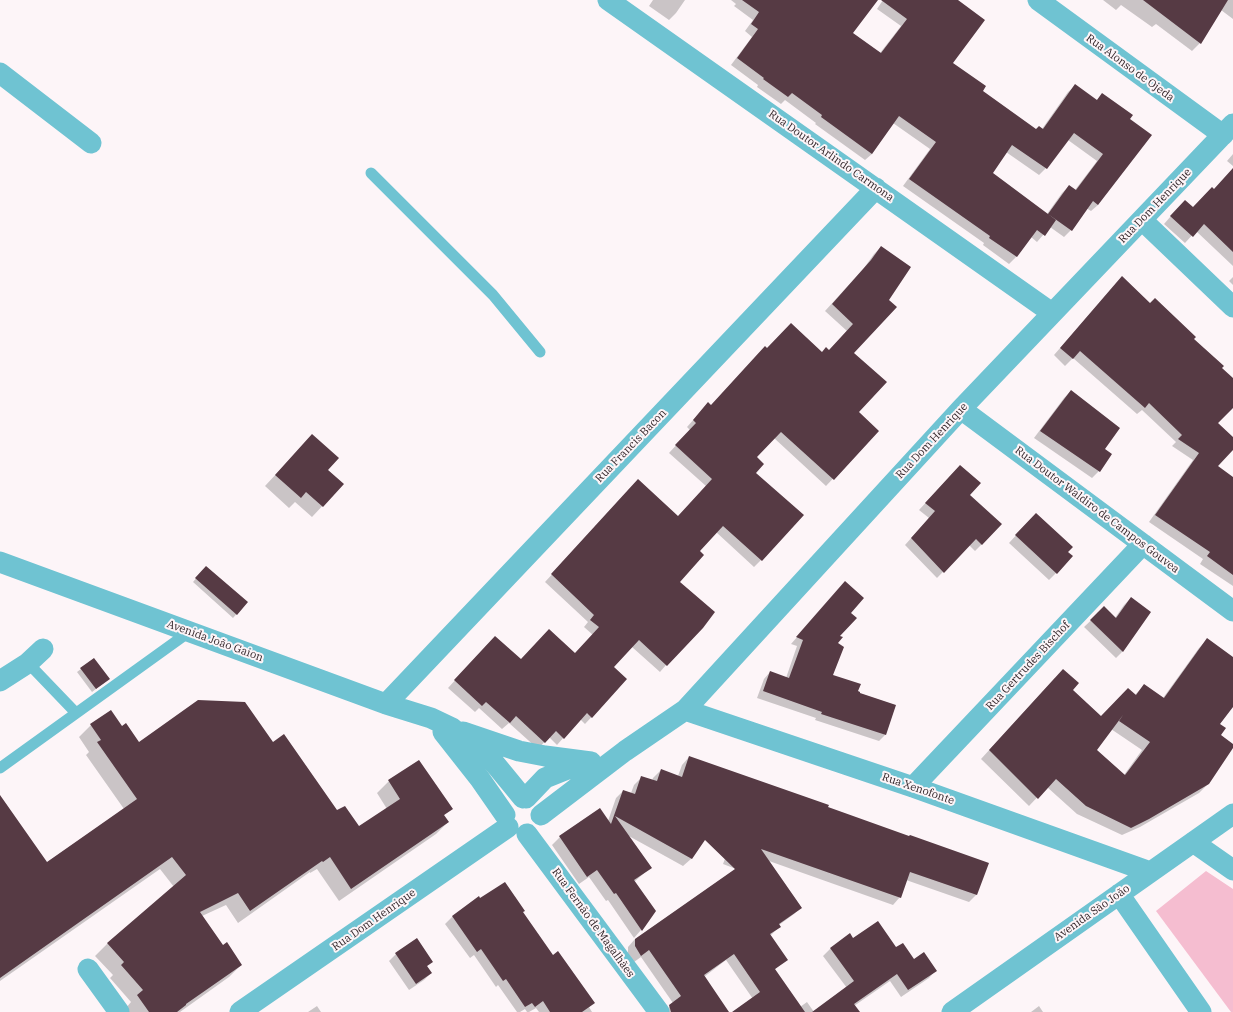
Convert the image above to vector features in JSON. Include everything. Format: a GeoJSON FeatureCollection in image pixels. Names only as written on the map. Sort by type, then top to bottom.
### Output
{"type":"FeatureCollection","features":[{"type":"Feature","properties":{"kind":"street","name":"Rua Doutor Arlindo Carmona"},"geometry":{"type":"LineString","coordinates":[[608,0],[876,188],[1052,314]]}},
{"type":"Feature","properties":{"kind":"street","name":"Rua Alonso de Ojeda"},"geometry":{"type":"LineString","coordinates":[[1038,0],[1228,130]]}},
{"type":"Feature","properties":{"kind":"street"},"geometry":{"type":"LineString","coordinates":[[0,73],[91,143]]}},
{"type":"Feature","properties":{"kind":"street","name":"Rua Dom Henrique"},"geometry":{"type":"LineString","coordinates":[[541,815],[625,751],[684,710],[961,409],[1228,130]]}},
{"type":"Feature","properties":{"kind":"street","name":"Rua Francis Bacon"},"geometry":{"type":"LineString","coordinates":[[386,704],[876,188]]}},
{"type":"Feature","properties":{"kind":"street"},"geometry":{"type":"LineString","coordinates":[[1142,220],[1233,306]]}},
{"type":"Feature","properties":{"kind":"street","name":"Rua Doutor Waldiro de Campos Gouvea"},"geometry":{"type":"LineString","coordinates":[[961,409],[1233,611]]}},
{"type":"Feature","properties":{"kind":"street","name":"Rua Gertrudes Bischof"},"geometry":{"type":"LineString","coordinates":[[913,787],[1143,544]]}},
{"type":"Feature","properties":{"kind":"street","name":"Avenida João Gaion"},"geometry":{"type":"LineString","coordinates":[[0,562],[386,704],[431,718],[452,728],[491,759],[524,798]]}},
{"type":"Feature","properties":{"kind":"street"},"geometry":{"type":"LineString","coordinates":[[0,681],[36,656]]}},
{"type":"Feature","properties":{"kind":"street","name":"Rua Xenofonte"},"geometry":{"type":"LineString","coordinates":[[684,710],[913,787],[1150,872]]}},
{"type":"Feature","properties":{"kind":"street"},"geometry":{"type":"LineString","coordinates":[[431,718],[464,759],[513,826],[538,828],[541,822],[539,808],[533,801],[524,798],[511,803],[507,808],[513,826]]}},
{"type":"Feature","properties":{"kind":"street"},"geometry":{"type":"LineString","coordinates":[[452,728],[519,751],[591,762]]}},
{"type":"Feature","properties":{"kind":"street","name":"Rua Dom Henrique"},"geometry":{"type":"LineString","coordinates":[[524,798],[545,778],[625,751]]}},
{"type":"Feature","properties":{"kind":"street","name":"Avenida São João"},"geometry":{"type":"LineString","coordinates":[[952,1012],[1233,814]]}},
{"type":"Feature","properties":{"kind":"street","name":"Rua Dom Henrique"},"geometry":{"type":"LineString","coordinates":[[240,1012],[513,826]]}},
{"type":"Feature","properties":{"kind":"street","name":"Rua Fernão de Magalhães"},"geometry":{"type":"LineString","coordinates":[[513,826],[658,1012]]}},
{"type":"Feature","properties":{"kind":"street"},"geometry":{"type":"LineString","coordinates":[[1192,842],[1233,870]]}},
{"type":"Feature","properties":{"kind":"street"},"geometry":{"type":"LineString","coordinates":[[1119,894],[1200,1012]]}},
{"type":"Feature","properties":{"kind":"street"},"geometry":{"type":"LineString","coordinates":[[88,969],[119,1012]]}},
{"type":"Feature","properties":{"kind":"lane"},"geometry":{"type":"LineString","coordinates":[[371,173],[493,295],[540,352]]}},
{"type":"Feature","properties":{"kind":"lane"},"geometry":{"type":"LineString","coordinates":[[0,768],[189,632]]}},
{"type":"Feature","properties":{"kind":"lane"},"geometry":{"type":"LineString","coordinates":[[36,656],[76,713]]}},
{"type":"Feature","properties":{"kind":"shaded area"},"geometry":{"type":"Polygon","coordinates":[[[1206,871],[1233,889],[1233,1012],[1231,1012],[1156,911],[1206,871]]]}},
{"type":"Feature","properties":{"kind":"building"},"geometry":{"type":"Polygon","coordinates":[[[742,0],[878,0],[853,33],[881,53],[907,19],[881,0],[958,0],[985,20],[953,63],[986,86],[983,91],[1036,129],[1039,126],[1043,129],[1075,84],[1097,100],[1102,93],[1133,115],[1130,119],[1152,135],[1098,205],[1093,201],[1072,231],[1048,214],[1056,220],[1045,236],[1037,230],[1017,257],[989,238],[990,236],[909,179],[936,142],[899,116],[872,154],[821,117],[822,115],[792,93],[788,97],[737,58],[758,29],[751,24],[759,12],[742,0]],[[1074,133],[1047,169],[1012,145],[993,173],[1048,214],[1069,185],[1076,190],[1103,154],[1074,133]]]}},
{"type":"Feature","properties":{"kind":"building"},"geometry":{"type":"Polygon","coordinates":[[[1143,0],[1228,0],[1201,44],[1143,0]]]}},
{"type":"Feature","properties":{"kind":"building"},"geometry":{"type":"Polygon","coordinates":[[[1233,168],[1233,252],[1204,224],[1193,237],[1170,216],[1185,200],[1193,207],[1212,187],[1214,189],[1233,168]]]}},
{"type":"Feature","properties":{"kind":"building"},"geometry":{"type":"Polygon","coordinates":[[[881,246],[911,267],[889,300],[897,307],[854,353],[887,382],[859,412],[879,431],[834,480],[781,432],[757,457],[764,464],[756,473],[804,515],[762,561],[723,526],[700,551],[704,555],[680,582],[715,612],[703,628],[667,666],[639,640],[614,667],[627,679],[592,718],[587,713],[564,739],[556,731],[545,743],[516,716],[510,723],[486,702],[482,706],[454,680],[495,636],[521,659],[549,629],[575,653],[599,627],[590,620],[594,615],[551,574],[638,479],[678,516],[712,479],[675,445],[696,423],[693,420],[708,402],[711,405],[765,346],[767,348],[791,323],[822,352],[826,347],[829,350],[853,324],[832,304],[871,260],[881,246]]]}},
{"type":"Feature","properties":{"kind":"building"},"geometry":{"type":"Polygon","coordinates":[[[1122,276],[1150,303],[1155,298],[1196,337],[1194,339],[1224,366],[1222,368],[1233,378],[1233,408],[1218,423],[1233,437],[1233,450],[1218,466],[1233,477],[1233,575],[1207,556],[1210,552],[1155,515],[1199,453],[1178,439],[1182,435],[1149,403],[1145,408],[1080,351],[1073,359],[1060,348],[1122,276]]]}},
{"type":"Feature","properties":{"kind":"building"},"geometry":{"type":"Polygon","coordinates":[[[1071,390],[1120,428],[1105,449],[1112,454],[1100,472],[1040,431],[1071,390]]]}},
{"type":"Feature","properties":{"kind":"building"},"geometry":{"type":"Polygon","coordinates":[[[312,434],[339,458],[328,470],[344,484],[323,507],[306,492],[301,498],[275,475],[312,434]]]}},
{"type":"Feature","properties":{"kind":"building"},"geometry":{"type":"Polygon","coordinates":[[[960,465],[981,483],[970,495],[1002,524],[982,545],[976,539],[944,573],[911,538],[935,511],[925,503],[960,465]]]}},
{"type":"Feature","properties":{"kind":"building"},"geometry":{"type":"Polygon","coordinates":[[[1036,513],[1073,547],[1068,552],[1073,556],[1057,574],[1015,535],[1036,513]]]}},
{"type":"Feature","properties":{"kind":"building"},"geometry":{"type":"Polygon","coordinates":[[[206,566],[248,602],[237,615],[195,578],[206,566]]]}},
{"type":"Feature","properties":{"kind":"building"},"geometry":{"type":"Polygon","coordinates":[[[845,581],[864,598],[851,613],[857,618],[840,636],[843,637],[838,643],[844,647],[833,675],[861,684],[858,691],[860,693],[896,705],[886,735],[821,714],[822,712],[763,691],[770,671],[789,678],[803,640],[796,637],[845,581]]]}},
{"type":"Feature","properties":{"kind":"building"},"geometry":{"type":"Polygon","coordinates":[[[1131,597],[1151,612],[1123,652],[1090,620],[1104,606],[1116,618],[1131,597]]]}},
{"type":"Feature","properties":{"kind":"building"},"geometry":{"type":"Polygon","coordinates":[[[1207,638],[1233,657],[1233,707],[1220,724],[1226,728],[1221,735],[1233,744],[1233,748],[1209,784],[1131,828],[1086,806],[1056,779],[1038,799],[989,750],[1063,669],[1079,683],[1073,690],[1101,716],[1128,688],[1136,695],[1144,684],[1164,698],[1207,638]],[[1123,715],[1097,750],[1125,775],[1150,742],[1119,721],[1123,715]]]}},
{"type":"Feature","properties":{"kind":"building"},"geometry":{"type":"Polygon","coordinates":[[[94,658],[110,679],[96,689],[80,668],[94,658]]]}},
{"type":"Feature","properties":{"kind":"building"},"geometry":{"type":"Polygon","coordinates":[[[198,700],[245,702],[273,742],[284,734],[337,810],[345,806],[359,826],[400,799],[388,780],[419,760],[453,809],[444,815],[449,822],[351,889],[330,857],[250,911],[238,893],[200,912],[223,945],[227,942],[242,965],[186,1004],[177,1012],[149,1012],[137,995],[143,990],[121,965],[124,962],[107,943],[186,875],[172,857],[0,978],[0,795],[47,862],[137,799],[97,742],[101,740],[90,724],[111,710],[122,726],[126,723],[139,742],[198,700]]]}},
{"type":"Feature","properties":{"kind":"building"},"geometry":{"type":"Polygon","coordinates":[[[689,756],[829,805],[828,807],[909,836],[910,835],[989,863],[977,895],[910,872],[901,898],[761,849],[802,908],[779,924],[781,927],[770,934],[788,960],[775,969],[805,1012],[732,1012],[760,992],[734,954],[704,975],[729,1012],[671,1012],[669,1005],[681,996],[649,950],[641,956],[635,946],[635,939],[735,869],[705,840],[692,859],[615,816],[652,868],[634,880],[656,911],[642,931],[616,893],[614,894],[597,870],[587,877],[559,836],[600,808],[611,824],[623,790],[635,794],[641,776],[657,781],[661,769],[682,777],[689,756]]]}},
{"type":"Feature","properties":{"kind":"building"},"geometry":{"type":"Polygon","coordinates":[[[505,882],[525,911],[523,912],[553,955],[558,951],[595,1003],[582,1012],[550,1012],[543,1001],[535,1007],[532,1003],[525,1007],[506,979],[503,981],[481,949],[477,952],[452,916],[479,896],[480,898],[505,882]]]}},
{"type":"Feature","properties":{"kind":"building"},"geometry":{"type":"Polygon","coordinates":[[[878,921],[896,947],[903,943],[914,959],[924,952],[937,971],[908,990],[897,974],[854,1004],[860,1012],[812,1012],[854,981],[830,948],[850,933],[853,938],[878,921]]]}},
{"type":"Feature","properties":{"kind":"building"},"geometry":{"type":"Polygon","coordinates":[[[417,938],[433,962],[427,966],[432,973],[416,984],[395,953],[417,938]]]}}]}
